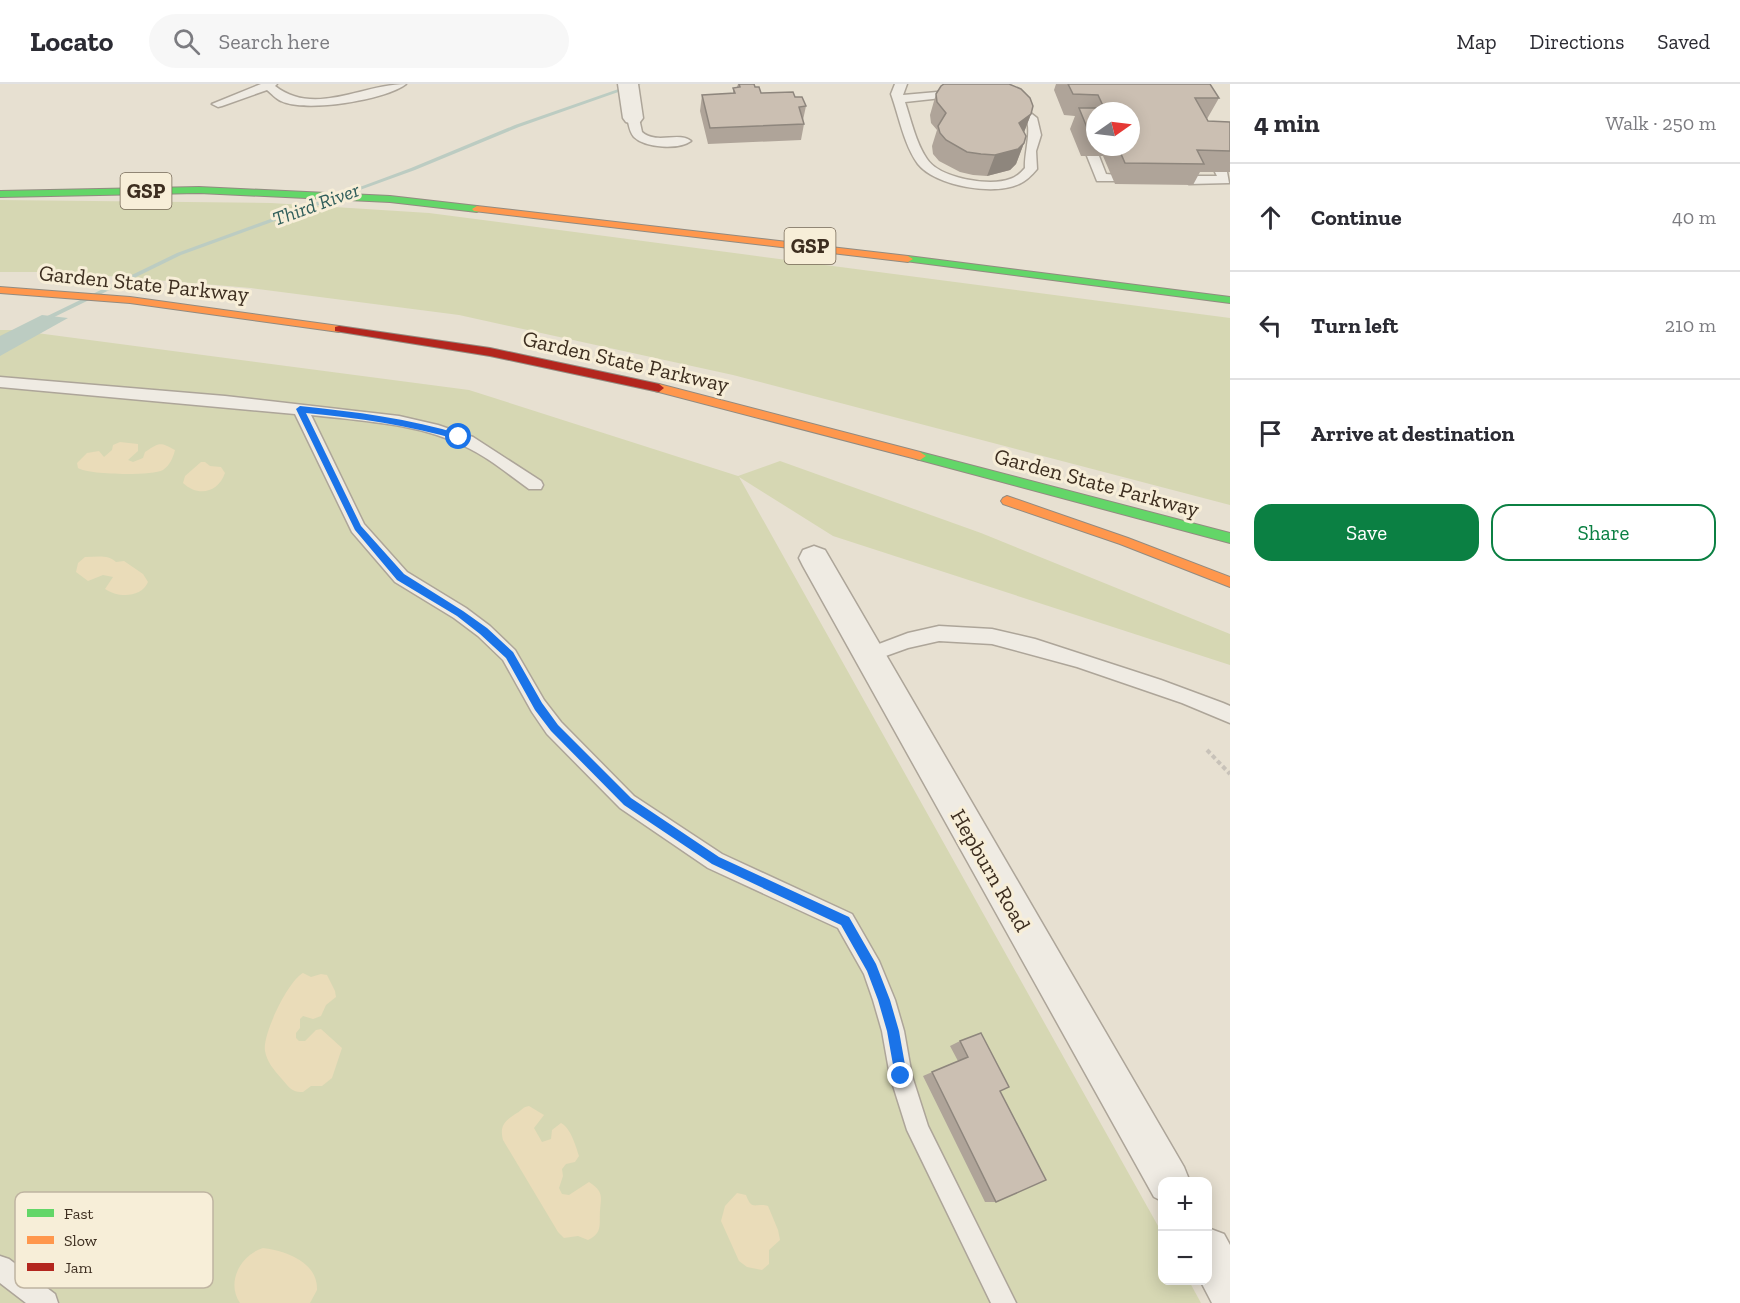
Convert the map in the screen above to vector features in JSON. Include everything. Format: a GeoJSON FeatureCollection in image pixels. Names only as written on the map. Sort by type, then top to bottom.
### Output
{"type":"FeatureCollection","features":[{"type":"Feature","properties":{"kind":"highway","name":"GSP"},"geometry":{"type":"LineString","coordinates":[[0,194],[199,190],[390,199],[763,240],[1230,300]]}},
{"type":"Feature","properties":{"kind":"highway","name":"Garden State Parkway"},"geometry":{"type":"LineString","coordinates":[[0,290],[130,300],[490,352],[679,392],[1230,538]]}},
{"type":"Feature","properties":{"kind":"highway"},"geometry":{"type":"LineString","coordinates":[[890,448],[958,481]]}},
{"type":"Feature","properties":{"kind":"highway"},"geometry":{"type":"LineString","coordinates":[[988,494],[1124,541],[1230,582]]}},
{"type":"Feature","properties":{"kind":"street"},"geometry":{"type":"LineString","coordinates":[[628,88],[633,118]]}},
{"type":"Feature","properties":{"kind":"street","name":"Hepburn Road"},"geometry":{"type":"LineString","coordinates":[[814,558],[1166,1177]]}},
{"type":"Feature","properties":{"kind":"street"},"geometry":{"type":"LineString","coordinates":[[1212,1257],[1230,1290]]}},
{"type":"Feature","properties":{"kind":"lane"},"geometry":{"type":"LineString","coordinates":[[218,104],[270,85],[285,99],[330,103],[360,97],[400,84]]}},
{"type":"Feature","properties":{"kind":"lane"},"geometry":{"type":"LineString","coordinates":[[901,84],[897,94],[922,163],[941,175],[963,183],[1007,184],[1020,179],[1031,169],[1030,151],[1035,135],[1031,118],[1017,103],[1006,99]]}},
{"type":"Feature","properties":{"kind":"lane"},"geometry":{"type":"LineString","coordinates":[[899,99],[970,88]]}},
{"type":"Feature","properties":{"kind":"lane"},"geometry":{"type":"LineString","coordinates":[[633,118],[638,133],[646,140],[685,141]]}},
{"type":"Feature","properties":{"kind":"lane"},"geometry":{"type":"LineString","coordinates":[[1093,156],[1101,178],[1113,178]]}},
{"type":"Feature","properties":{"kind":"lane"},"geometry":{"type":"LineString","coordinates":[[1189,180],[1225,181]]}},
{"type":"Feature","properties":{"kind":"lane"},"geometry":{"type":"LineString","coordinates":[[0,382],[374,417],[459,437],[488,453],[535,485]]}},
{"type":"Feature","properties":{"kind":"lane"},"geometry":{"type":"LineString","coordinates":[[300,409],[358,528],[401,577],[460,613],[484,631],[509,655],[538,706],[554,728],[627,802],[715,861],[845,921],[872,968],[884,1000],[893,1031],[901,1076],[918,1130],[1005,1303]]}},
{"type":"Feature","properties":{"kind":"lane"},"geometry":{"type":"LineString","coordinates":[[869,655],[910,640],[947,633],[993,637],[1045,650],[1158,686],[1230,715]]}},
{"type":"Feature","properties":{"kind":"lane"},"geometry":{"type":"LineString","coordinates":[[0,1268],[15,1279]]}},
{"type":"Feature","properties":{"kind":"lane"},"geometry":{"type":"LineString","coordinates":[[26,1288],[46,1303]]}},
{"type":"Feature","properties":{"kind":"path"},"geometry":{"type":"LineString","coordinates":[[1207,750],[1230,774]]}},
{"type":"Feature","properties":{"kind":"green space"},"geometry":{"type":"Polygon","coordinates":[[[0,200],[271,203],[429,213],[1230,318],[1230,505],[733,375],[459,315],[251,288],[60,272],[0,272],[0,200]]]}},
{"type":"Feature","properties":{"kind":"green space"},"geometry":{"type":"Polygon","coordinates":[[[0,330],[469,390],[738,476],[780,461],[981,533],[1230,634],[1230,665],[833,536],[739,477],[1158,1226],[1158,1285],[1191,1285],[1201,1303],[0,1303],[0,330]]]}},
{"type":"Feature","properties":{"kind":"sand"},"geometry":{"type":"Polygon","coordinates":[[[120,442],[138,444],[138,451],[128,460],[133,462],[143,458],[145,452],[157,445],[163,444],[175,450],[168,466],[157,472],[106,473],[78,468],[77,463],[87,453],[99,451],[104,457],[112,450],[113,445],[120,442]]]}},
{"type":"Feature","properties":{"kind":"sand"},"geometry":{"type":"Polygon","coordinates":[[[201,462],[221,467],[225,473],[218,485],[207,491],[195,490],[183,483],[185,476],[201,462]]]}},
{"type":"Feature","properties":{"kind":"sand"},"geometry":{"type":"Polygon","coordinates":[[[98,556],[113,559],[116,562],[124,561],[143,574],[148,582],[135,594],[122,595],[110,592],[105,589],[113,577],[103,575],[88,581],[76,572],[78,563],[85,557],[98,556]]]}},
{"type":"Feature","properties":{"kind":"sand"},"geometry":{"type":"Polygon","coordinates":[[[303,973],[311,977],[327,975],[336,997],[326,1005],[321,1016],[313,1019],[303,1016],[300,1019],[300,1028],[296,1033],[296,1038],[299,1041],[305,1041],[316,1030],[321,1029],[342,1048],[332,1078],[322,1086],[311,1086],[299,1092],[289,1087],[271,1066],[266,1055],[265,1043],[277,1009],[290,986],[303,973]]]}},
{"type":"Feature","properties":{"kind":"sand"},"geometry":{"type":"Polygon","coordinates":[[[529,1106],[544,1115],[534,1128],[542,1142],[551,1139],[552,1130],[561,1123],[567,1128],[574,1142],[579,1156],[575,1162],[566,1164],[562,1169],[563,1176],[559,1188],[562,1194],[569,1195],[589,1182],[599,1192],[601,1198],[599,1228],[596,1234],[588,1240],[578,1236],[564,1238],[558,1232],[503,1140],[504,1124],[529,1106]]]}},
{"type":"Feature","properties":{"kind":"sand"},"geometry":{"type":"Polygon","coordinates":[[[737,1193],[746,1195],[752,1205],[768,1206],[778,1230],[780,1240],[769,1250],[769,1264],[762,1270],[747,1267],[739,1261],[721,1221],[725,1206],[737,1193]]]}},
{"type":"Feature","properties":{"kind":"sand"},"geometry":{"type":"Polygon","coordinates":[[[263,1248],[290,1255],[306,1265],[312,1272],[317,1290],[310,1303],[240,1303],[234,1287],[238,1271],[248,1257],[263,1248]]]}},
{"type":"Feature","properties":{"kind":"shaded area"},"geometry":{"type":"Polygon","coordinates":[[[42,315],[68,318],[0,356],[0,336],[42,315]]]}},
{"type":"Feature","properties":{"kind":"building"},"geometry":{"type":"Polygon","coordinates":[[[739,84],[754,84],[755,87],[759,87],[761,93],[793,92],[795,97],[802,97],[806,106],[799,107],[804,124],[710,128],[702,95],[735,93],[733,88],[740,87],[739,84]]]}},
{"type":"Feature","properties":{"kind":"building"},"geometry":{"type":"Polygon","coordinates":[[[944,84],[1009,84],[1021,89],[1030,98],[1033,106],[1031,114],[1019,123],[1026,136],[1024,143],[1018,149],[995,155],[967,152],[946,140],[938,126],[946,113],[937,102],[936,94],[944,84]]]}},
{"type":"Feature","properties":{"kind":"building"},"geometry":{"type":"Polygon","coordinates":[[[1068,84],[1210,84],[1219,98],[1195,98],[1208,121],[1230,122],[1230,151],[1197,150],[1204,164],[1125,163],[1122,156],[1140,156],[1140,102],[1101,102],[1098,95],[1073,94],[1068,84]]]}},
{"type":"Feature","properties":{"kind":"building"},"geometry":{"type":"Polygon","coordinates":[[[1079,108],[1086,108],[1086,125],[1079,108]]]}},
{"type":"Feature","properties":{"kind":"building"},"geometry":{"type":"Polygon","coordinates":[[[981,1033],[1009,1087],[1000,1091],[1046,1180],[996,1202],[932,1072],[968,1057],[960,1041],[981,1033]]]}},
{"type":"Feature","properties":{"kind":"waterway","name":"Third River"},"geometry":{"type":"LineString","coordinates":[[344,194],[413,169],[517,126],[638,84]]}},
{"type":"Feature","properties":{"kind":"waterway","name":"Third River"},"geometry":{"type":"LineString","coordinates":[[40,321],[179,254],[331,199]]}},
{"type":"Feature","properties":{"kind":"traffic: fast"},"geometry":{"type":"LineString","coordinates":[[0,194],[199,190],[390,199],[477,209]]}},
{"type":"Feature","properties":{"kind":"traffic: fast"},"geometry":{"type":"LineString","coordinates":[[908,259],[1230,300]]}},
{"type":"Feature","properties":{"kind":"traffic: fast"},"geometry":{"type":"LineString","coordinates":[[920,456],[1230,538]]}},
{"type":"Feature","properties":{"kind":"traffic: slow"},"geometry":{"type":"LineString","coordinates":[[477,209],[908,259]]}},
{"type":"Feature","properties":{"kind":"traffic: slow"},"geometry":{"type":"LineString","coordinates":[[0,290],[130,300],[339,329]]}},
{"type":"Feature","properties":{"kind":"traffic: slow"},"geometry":{"type":"LineString","coordinates":[[659,388],[920,456]]}},
{"type":"Feature","properties":{"kind":"traffic: slow"},"geometry":{"type":"LineString","coordinates":[[1007,501],[1124,541],[1230,582]]}},
{"type":"Feature","properties":{"kind":"traffic: jam"},"geometry":{"type":"LineString","coordinates":[[339,329],[490,352],[659,388]]}},
{"type":"Feature","properties":{"kind":"route"},"geometry":{"type":"LineString","coordinates":[[459,437],[425,426],[374,417],[300,409],[336,488],[358,528],[401,577],[460,613],[484,631],[509,655],[538,706],[554,728],[627,802],[715,861],[845,921],[872,968],[884,1000],[893,1031],[901,1076]]}}]}
